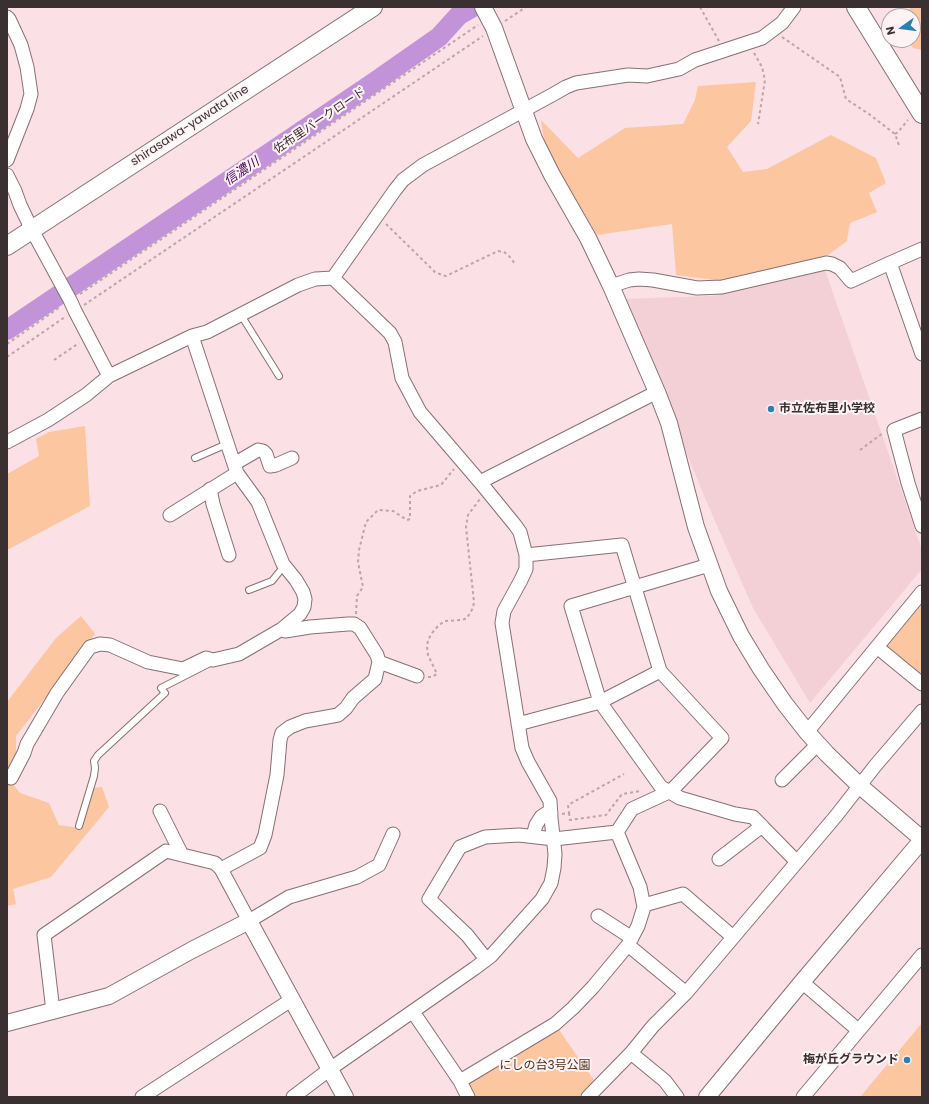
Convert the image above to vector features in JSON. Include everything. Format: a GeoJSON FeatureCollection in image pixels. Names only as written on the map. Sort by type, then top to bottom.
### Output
{"type":"FeatureCollection","features":[{"type":"Feature","properties":{"kind":"main road","name":"shirasawa-yawata line"},"geometry":{"type":"LineString","coordinates":[[7,246],[373,7]]}},
{"type":"Feature","properties":{"kind":"main road"},"geometry":{"type":"LineString","coordinates":[[856,7],[921,112]]}},
{"type":"Feature","properties":{"kind":"street"},"geometry":{"type":"LineString","coordinates":[[7,442],[48,420],[86,395],[109,376],[192,336],[207,332],[298,285],[315,280],[333,278],[399,185],[423,165],[576,83],[628,75],[647,76],[679,69],[695,60],[762,38],[782,23],[794,7]]}},
{"type":"Feature","properties":{"kind":"street"},"geometry":{"type":"LineString","coordinates":[[488,16],[534,139],[552,175],[588,238],[657,392],[669,423],[696,527],[709,565],[719,591],[741,636],[765,675],[807,732],[860,786],[922,840],[707,1097]]}},
{"type":"Feature","properties":{"kind":"street"},"geometry":{"type":"LineString","coordinates":[[7,17],[21,45],[28,67],[31,94],[27,109],[7,160]]}},
{"type":"Feature","properties":{"kind":"street"},"geometry":{"type":"LineString","coordinates":[[7,176],[15,190],[20,205],[32,230],[109,376]]}},
{"type":"Feature","properties":{"kind":"street"},"geometry":{"type":"LineString","coordinates":[[610,286],[629,280],[639,279],[697,288],[722,287],[826,263],[840,268],[851,281],[922,249]]}},
{"type":"Feature","properties":{"kind":"street"},"geometry":{"type":"LineString","coordinates":[[890,264],[922,354]]}},
{"type":"Feature","properties":{"kind":"street"},"geometry":{"type":"LineString","coordinates":[[293,1097],[486,959],[502,945],[542,899],[551,883],[555,854],[550,801],[528,762],[522,748],[502,623],[504,611],[526,569],[526,555],[520,532],[484,486],[427,421],[408,391],[402,378],[395,342],[390,333],[333,278]]}},
{"type":"Feature","properties":{"kind":"street"},"geometry":{"type":"LineString","coordinates":[[11,778],[27,744],[57,693],[90,647],[100,644],[110,645],[148,662],[183,669],[206,658],[214,660],[239,654],[282,629],[300,614],[304,607],[305,599],[303,592],[296,580],[284,566],[258,502],[235,468],[192,336]]}},
{"type":"Feature","properties":{"kind":"street"},"geometry":{"type":"LineString","coordinates":[[484,486],[657,392]]}},
{"type":"Feature","properties":{"kind":"street"},"geometry":{"type":"LineString","coordinates":[[922,419],[894,430],[908,483],[922,526]]}},
{"type":"Feature","properties":{"kind":"street"},"geometry":{"type":"LineString","coordinates":[[170,515],[210,489],[258,450],[263,451],[266,454],[270,466],[292,458]]}},
{"type":"Feature","properties":{"kind":"street"},"geometry":{"type":"LineString","coordinates":[[210,489],[213,504],[229,555]]}},
{"type":"Feature","properties":{"kind":"street"},"geometry":{"type":"LineString","coordinates":[[486,959],[467,934],[430,899],[460,847],[485,837],[519,835],[554,839],[616,832],[632,809],[668,792],[722,738],[660,672],[622,545],[526,555]]}},
{"type":"Feature","properties":{"kind":"street"},"geometry":{"type":"LineString","coordinates":[[709,565],[571,606],[600,702],[661,787],[680,798],[728,812],[753,817],[796,861]]}},
{"type":"Feature","properties":{"kind":"street"},"geometry":{"type":"LineString","coordinates":[[807,732],[922,592]]}},
{"type":"Feature","properties":{"kind":"street"},"geometry":{"type":"LineString","coordinates":[[221,869],[260,848],[277,775],[282,732],[290,727],[305,722],[338,715],[346,708],[353,698],[375,679],[379,662],[377,655],[360,628],[354,624],[310,627],[285,631],[282,629]]}},
{"type":"Feature","properties":{"kind":"street"},"geometry":{"type":"LineString","coordinates":[[877,647],[922,684]]}},
{"type":"Feature","properties":{"kind":"street"},"geometry":{"type":"LineString","coordinates":[[379,662],[417,676]]}},
{"type":"Feature","properties":{"kind":"street"},"geometry":{"type":"LineString","coordinates":[[518,724],[600,702],[660,672]]}},
{"type":"Feature","properties":{"kind":"street"},"geometry":{"type":"LineString","coordinates":[[588,1097],[631,1053],[653,1026],[686,993],[922,711]]}},
{"type":"Feature","properties":{"kind":"street"},"geometry":{"type":"LineString","coordinates":[[782,780],[818,744]]}},
{"type":"Feature","properties":{"kind":"street"},"geometry":{"type":"LineString","coordinates":[[160,811],[182,855]]}},
{"type":"Feature","properties":{"kind":"street"},"geometry":{"type":"LineString","coordinates":[[533,836],[536,825],[541,817],[546,813],[551,814]]}},
{"type":"Feature","properties":{"kind":"street"},"geometry":{"type":"LineString","coordinates":[[719,859],[762,826]]}},
{"type":"Feature","properties":{"kind":"street"},"geometry":{"type":"LineString","coordinates":[[460,1081],[555,1024],[593,987],[630,941],[638,926],[644,905],[640,887],[616,832]]}},
{"type":"Feature","properties":{"kind":"street"},"geometry":{"type":"LineString","coordinates":[[7,1024],[109,996],[192,950],[249,921],[289,897],[357,877],[379,865],[393,834]]}},
{"type":"Feature","properties":{"kind":"street"},"geometry":{"type":"LineString","coordinates":[[53,1011],[44,935],[166,851],[215,863],[221,869],[345,1097]]}},
{"type":"Feature","properties":{"kind":"street"},"geometry":{"type":"LineString","coordinates":[[644,905],[683,894],[733,936]]}},
{"type":"Feature","properties":{"kind":"street"},"geometry":{"type":"LineString","coordinates":[[598,916],[630,941],[686,993]]}},
{"type":"Feature","properties":{"kind":"street"},"geometry":{"type":"LineString","coordinates":[[803,1097],[922,955]]}},
{"type":"Feature","properties":{"kind":"street"},"geometry":{"type":"LineString","coordinates":[[802,982],[858,1030]]}},
{"type":"Feature","properties":{"kind":"street"},"geometry":{"type":"LineString","coordinates":[[142,1097],[291,1000]]}},
{"type":"Feature","properties":{"kind":"street"},"geometry":{"type":"LineString","coordinates":[[413,1012],[460,1081],[468,1097]]}},
{"type":"Feature","properties":{"kind":"street"},"geometry":{"type":"LineString","coordinates":[[631,1053],[666,1081],[677,1097]]}},
{"type":"Feature","properties":{"kind":"lane"},"geometry":{"type":"LineString","coordinates":[[241,315],[279,376]]}},
{"type":"Feature","properties":{"kind":"lane"},"geometry":{"type":"LineString","coordinates":[[195,458],[227,444]]}},
{"type":"Feature","properties":{"kind":"lane"},"geometry":{"type":"LineString","coordinates":[[249,590],[272,580],[284,566]]}},
{"type":"Feature","properties":{"kind":"lane"},"geometry":{"type":"LineString","coordinates":[[79,826],[94,776],[94,761],[98,755],[165,694],[161,688],[214,660]]}},
{"type":"Feature","properties":{"kind":"path"},"geometry":{"type":"LineString","coordinates":[[7,357],[71,302],[488,16],[526,7]]}},
{"type":"Feature","properties":{"kind":"path"},"geometry":{"type":"LineString","coordinates":[[700,7],[725,50]]}},
{"type":"Feature","properties":{"kind":"path","name":"佐布里パークロード"},"geometry":{"type":"LineString","coordinates":[[7,344],[71,302],[488,16]]}},
{"type":"Feature","properties":{"kind":"path"},"geometry":{"type":"LineString","coordinates":[[775,28],[783,37],[840,77],[846,99],[895,134],[900,146]]}},
{"type":"Feature","properties":{"kind":"path"},"geometry":{"type":"LineString","coordinates":[[750,42],[752,50],[762,67],[765,80],[758,124]]}},
{"type":"Feature","properties":{"kind":"path"},"geometry":{"type":"LineString","coordinates":[[895,134],[912,115],[921,112]]}},
{"type":"Feature","properties":{"kind":"path"},"geometry":{"type":"LineString","coordinates":[[377,217],[435,272],[442,275],[446,276],[498,251],[504,252],[516,265]]}},
{"type":"Feature","properties":{"kind":"path"},"geometry":{"type":"LineString","coordinates":[[54,360],[88,336]]}},
{"type":"Feature","properties":{"kind":"path"},"geometry":{"type":"LineString","coordinates":[[860,450],[885,431],[894,430]]}},
{"type":"Feature","properties":{"kind":"path"},"geometry":{"type":"LineString","coordinates":[[354,624],[357,596],[363,587],[358,562],[358,550],[366,522],[372,518],[375,512],[383,510],[393,511],[407,520],[410,519],[410,496],[417,491],[441,485],[447,480],[460,458]]}},
{"type":"Feature","properties":{"kind":"path"},"geometry":{"type":"LineString","coordinates":[[417,676],[432,677],[437,674],[428,655],[427,647],[428,640],[432,633],[439,625],[446,621],[462,620],[467,618],[473,608],[474,602],[466,527],[468,515],[481,498],[484,486]]}},
{"type":"Feature","properties":{"kind":"path"},"geometry":{"type":"LineString","coordinates":[[624,774],[568,805],[570,820],[606,815],[622,794],[640,791]]}},
{"type":"Feature","properties":{"kind":"path"},"geometry":{"type":"LineString","coordinates":[[551,814],[569,813]]}},
{"type":"Feature","properties":{"kind":"shaded area","name":"市立佐布里小学校"},"geometry":{"type":"Polygon","coordinates":[[[825,270],[922,550],[922,569],[810,703],[753,608],[708,505],[622,299],[711,296],[825,270]]]}},
{"type":"Feature","properties":{"kind":"green space"},"geometry":{"type":"Polygon","coordinates":[[[922,7],[922,50],[913,48],[921,48],[921,8],[911,8],[922,7]]]}},
{"type":"Feature","properties":{"kind":"green space"},"geometry":{"type":"Polygon","coordinates":[[[756,82],[751,121],[727,147],[743,172],[767,169],[831,135],[876,158],[886,183],[869,193],[877,212],[850,223],[847,241],[828,255],[723,281],[676,275],[672,224],[597,235],[545,147],[541,120],[578,158],[625,128],[683,124],[695,100],[698,86],[756,82]]]}},
{"type":"Feature","properties":{"kind":"green space"},"geometry":{"type":"Polygon","coordinates":[[[85,426],[90,506],[7,550],[7,474],[39,456],[36,439],[49,432],[85,426]]]}},
{"type":"Feature","properties":{"kind":"green space"},"geometry":{"type":"Polygon","coordinates":[[[922,602],[922,679],[886,650],[885,645],[922,602]]]}},
{"type":"Feature","properties":{"kind":"green space"},"geometry":{"type":"Polygon","coordinates":[[[81,616],[95,634],[16,736],[16,759],[8,778],[20,793],[49,803],[59,825],[80,828],[91,788],[102,787],[109,807],[51,877],[13,889],[16,904],[7,906],[7,702],[56,638],[81,616]]]}},
{"type":"Feature","properties":{"kind":"green space","name":"梅が丘グラウンド"},"geometry":{"type":"Polygon","coordinates":[[[922,1023],[922,1097],[860,1097],[922,1023]]]}},
{"type":"Feature","properties":{"kind":"green space","name":"にしの台3号公園"},"geometry":{"type":"Polygon","coordinates":[[[555,1024],[598,1086],[588,1097],[468,1097],[460,1081],[555,1024]]]}},
{"type":"Feature","properties":{"kind":"waterway","name":"信濃川"},"geometry":{"type":"LineString","coordinates":[[7,330],[376,81],[439,37],[459,15],[473,7]]}},
{"type":"Feature","properties":{"kind":"place","name":"市立佐布里小学校"},"geometry":{"type":"Point","coordinates":[771,409]}},
{"type":"Feature","properties":{"kind":"place","name":"梅が丘グラウンド"},"geometry":{"type":"Point","coordinates":[907,1060]}}]}
